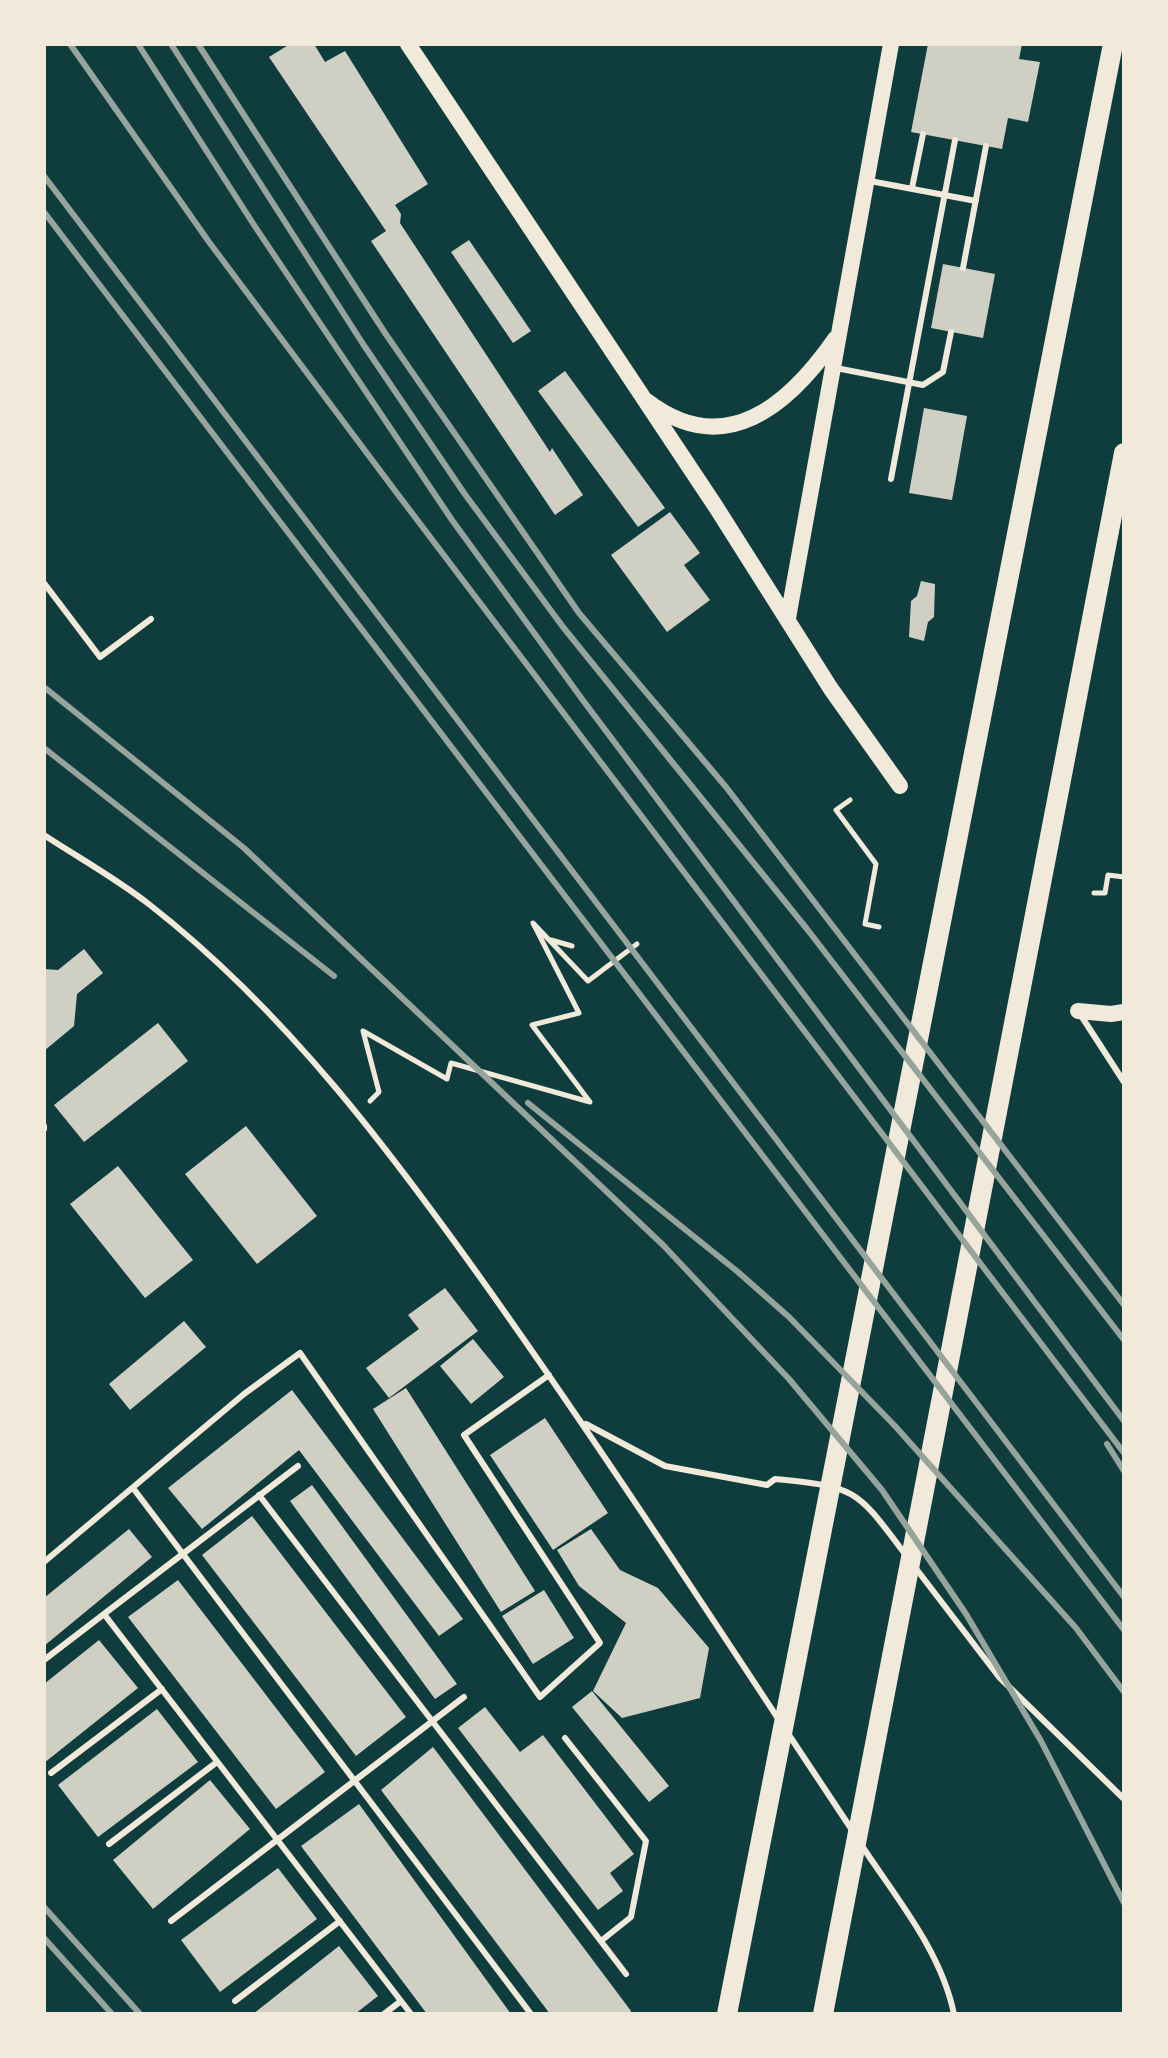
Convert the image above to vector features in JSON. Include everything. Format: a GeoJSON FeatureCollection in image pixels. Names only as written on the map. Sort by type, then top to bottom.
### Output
{"type":"FeatureCollection","features":[{"type":"Feature","properties":{"kind":"main road"},"geometry":{"type":"LineString","coordinates":[[408,44],[788,618],[856,727],[900,786]]}},
{"type":"Feature","properties":{"kind":"main road"},"geometry":{"type":"LineString","coordinates":[[788,618],[891,44]]}},
{"type":"Feature","properties":{"kind":"main road"},"geometry":{"type":"LineString","coordinates":[[1105,44],[1106,83]]}},
{"type":"Feature","properties":{"kind":"main road"},"geometry":{"type":"LineString","coordinates":[[727,2014],[968,769],[1113,44]]}},
{"type":"Feature","properties":{"kind":"main road"},"geometry":{"type":"LineString","coordinates":[[637,393],[675,418],[697,424],[717,426],[747,421],[781,403],[818,364],[838,335]]}},
{"type":"Feature","properties":{"kind":"main road"},"geometry":{"type":"LineString","coordinates":[[823,2014],[1124,453]]}},
{"type":"Feature","properties":{"kind":"main road"},"geometry":{"type":"LineString","coordinates":[[1078,1011],[1124,1012]]}},
{"type":"Feature","properties":{"kind":"lane"},"geometry":{"type":"LineString","coordinates":[[912,188],[923,134]]}},
{"type":"Feature","properties":{"kind":"lane"},"geometry":{"type":"LineString","coordinates":[[891,479],[955,140]]}},
{"type":"Feature","properties":{"kind":"lane"},"geometry":{"type":"LineString","coordinates":[[963,268],[986,146]]}},
{"type":"Feature","properties":{"kind":"lane"},"geometry":{"type":"LineString","coordinates":[[867,180],[976,201]]}},
{"type":"Feature","properties":{"kind":"lane"},"geometry":{"type":"LineString","coordinates":[[832,367],[923,385],[943,372],[951,332]]}},
{"type":"Feature","properties":{"kind":"lane"},"geometry":{"type":"LineString","coordinates":[[44,583],[100,657],[151,619]]}},
{"type":"Feature","properties":{"kind":"lane"},"geometry":{"type":"LineString","coordinates":[[44,835],[150,904],[262,1005],[401,1166],[583,1422],[930,1949],[947,1981],[954,2014]]}},
{"type":"Feature","properties":{"kind":"lane"},"geometry":{"type":"LineString","coordinates":[[1078,1011],[1124,1082]]}},
{"type":"Feature","properties":{"kind":"lane"},"geometry":{"type":"LineString","coordinates":[[44,1562],[244,1394],[300,1353],[540,1697],[600,1643],[464,1435],[549,1375]]}},
{"type":"Feature","properties":{"kind":"lane"},"geometry":{"type":"LineString","coordinates":[[583,1422],[665,1466],[767,1485],[775,1479],[834,1484],[865,1501],[999,1677],[1124,1799]]}},
{"type":"Feature","properties":{"kind":"lane"},"geometry":{"type":"LineString","coordinates":[[44,1660],[298,1466]]}},
{"type":"Feature","properties":{"kind":"lane"},"geometry":{"type":"LineString","coordinates":[[133,1488],[531,2014]]}},
{"type":"Feature","properties":{"kind":"lane"},"geometry":{"type":"LineString","coordinates":[[259,1495],[626,1974]]}},
{"type":"Feature","properties":{"kind":"lane"},"geometry":{"type":"LineString","coordinates":[[104,1614],[411,2014]]}},
{"type":"Feature","properties":{"kind":"lane"},"geometry":{"type":"LineString","coordinates":[[51,1773],[162,1689]]}},
{"type":"Feature","properties":{"kind":"lane"},"geometry":{"type":"LineString","coordinates":[[171,1921],[434,1723],[464,1697]]}},
{"type":"Feature","properties":{"kind":"lane"},"geometry":{"type":"LineString","coordinates":[[565,1738],[646,1841],[631,1917],[601,1941]]}},
{"type":"Feature","properties":{"kind":"lane"},"geometry":{"type":"LineString","coordinates":[[109,1844],[217,1762]]}},
{"type":"Feature","properties":{"kind":"lane"},"geometry":{"type":"LineString","coordinates":[[235,2001],[340,1921]]}},
{"type":"Feature","properties":{"kind":"lane"},"geometry":{"type":"LineString","coordinates":[[384,2014],[401,2001]]}},
{"type":"Feature","properties":{"kind":"path"},"geometry":{"type":"LineString","coordinates":[[850,800],[836,810],[876,864],[865,924],[879,927]]}},
{"type":"Feature","properties":{"kind":"path"},"geometry":{"type":"LineString","coordinates":[[1094,893],[1105,893],[1108,875],[1124,877]]}},
{"type":"Feature","properties":{"kind":"path"},"geometry":{"type":"LineString","coordinates":[[357,1113],[379,1092],[363,1031],[447,1079],[451,1063],[590,1102],[532,1025],[579,1013],[533,923],[588,981]]}},
{"type":"Feature","properties":{"kind":"path"},"geometry":{"type":"LineString","coordinates":[[572,946],[550,939],[588,981]]}},
{"type":"Feature","properties":{"kind":"path"},"geometry":{"type":"LineString","coordinates":[[588,981],[637,944]]}},
{"type":"Feature","properties":{"kind":"building"},"geometry":{"type":"Polygon","coordinates":[[[290,44],[314,44],[325,62],[345,51],[428,184],[395,205],[401,214],[400,223],[550,452],[552,448],[583,495],[555,515],[371,241],[386,231],[269,57],[290,44]]]}},
{"type":"Feature","properties":{"kind":"building"},"geometry":{"type":"Polygon","coordinates":[[[928,44],[1022,44],[1019,59],[1040,62],[1028,122],[1008,118],[1002,149],[911,132],[928,44]]]}},
{"type":"Feature","properties":{"kind":"building"},"geometry":{"type":"Polygon","coordinates":[[[469,240],[531,331],[513,343],[451,252],[469,240]]]}},
{"type":"Feature","properties":{"kind":"building"},"geometry":{"type":"Polygon","coordinates":[[[943,264],[995,274],[983,338],[931,328],[943,264]]]}},
{"type":"Feature","properties":{"kind":"building"},"geometry":{"type":"Polygon","coordinates":[[[565,371],[665,508],[638,527],[538,391],[565,371]]]}},
{"type":"Feature","properties":{"kind":"building"},"geometry":{"type":"Polygon","coordinates":[[[924,408],[967,416],[952,500],[909,493],[924,408]]]}},
{"type":"Feature","properties":{"kind":"building"},"geometry":{"type":"Polygon","coordinates":[[[670,512],[700,553],[684,565],[710,600],[667,632],[611,555],[670,512]]]}},
{"type":"Feature","properties":{"kind":"building"},"geometry":{"type":"Polygon","coordinates":[[[921,581],[935,584],[934,617],[928,622],[924,641],[909,637],[911,601],[917,596],[921,581]]]}},
{"type":"Feature","properties":{"kind":"building"},"geometry":{"type":"Polygon","coordinates":[[[84,949],[103,973],[77,994],[74,1026],[44,1051],[44,969],[58,970],[84,949]]]}},
{"type":"Feature","properties":{"kind":"building"},"geometry":{"type":"Polygon","coordinates":[[[158,1023],[188,1061],[84,1142],[54,1105],[158,1023]]]}},
{"type":"Feature","properties":{"kind":"building"},"geometry":{"type":"Polygon","coordinates":[[[246,1126],[317,1216],[257,1264],[185,1174],[246,1126]]]}},
{"type":"Feature","properties":{"kind":"building"},"geometry":{"type":"Polygon","coordinates":[[[118,1166],[193,1260],[145,1298],[70,1204],[118,1166]]]}},
{"type":"Feature","properties":{"kind":"building"},"geometry":{"type":"Polygon","coordinates":[[[445,1288],[478,1331],[389,1398],[366,1368],[419,1329],[408,1315],[445,1288]]]}},
{"type":"Feature","properties":{"kind":"building"},"geometry":{"type":"Polygon","coordinates":[[[184,1321],[206,1347],[130,1410],[109,1384],[184,1321]]]}},
{"type":"Feature","properties":{"kind":"building"},"geometry":{"type":"Polygon","coordinates":[[[473,1339],[504,1377],[471,1404],[440,1366],[473,1339]]]}},
{"type":"Feature","properties":{"kind":"building"},"geometry":{"type":"Polygon","coordinates":[[[406,1388],[535,1591],[501,1612],[373,1409],[406,1388]]]}},
{"type":"Feature","properties":{"kind":"building"},"geometry":{"type":"Polygon","coordinates":[[[292,1390],[463,1619],[439,1636],[299,1450],[202,1529],[168,1488],[292,1390]]]}},
{"type":"Feature","properties":{"kind":"building"},"geometry":{"type":"Polygon","coordinates":[[[545,1418],[608,1513],[553,1550],[490,1455],[545,1418]]]}},
{"type":"Feature","properties":{"kind":"building"},"geometry":{"type":"Polygon","coordinates":[[[312,1485],[457,1684],[435,1699],[290,1501],[312,1485]]]}},
{"type":"Feature","properties":{"kind":"building"},"geometry":{"type":"Polygon","coordinates":[[[252,1516],[406,1717],[356,1756],[202,1555],[252,1516]]]}},
{"type":"Feature","properties":{"kind":"building"},"geometry":{"type":"Polygon","coordinates":[[[129,1529],[152,1557],[44,1646],[44,1598],[129,1529]]]}},
{"type":"Feature","properties":{"kind":"building"},"geometry":{"type":"Polygon","coordinates":[[[591,1529],[620,1570],[658,1588],[709,1648],[700,1698],[622,1718],[593,1691],[626,1623],[579,1586],[557,1550],[591,1529]]]}},
{"type":"Feature","properties":{"kind":"building"},"geometry":{"type":"Polygon","coordinates":[[[178,1580],[325,1772],[276,1809],[128,1617],[178,1580]]]}},
{"type":"Feature","properties":{"kind":"building"},"geometry":{"type":"Polygon","coordinates":[[[544,1590],[574,1638],[533,1664],[502,1616],[544,1590]]]}},
{"type":"Feature","properties":{"kind":"building"},"geometry":{"type":"Polygon","coordinates":[[[99,1640],[138,1688],[44,1763],[44,1684],[99,1640]]]}},
{"type":"Feature","properties":{"kind":"building"},"geometry":{"type":"Polygon","coordinates":[[[592,1691],[669,1786],[649,1802],[572,1707],[592,1691]]]}},
{"type":"Feature","properties":{"kind":"building"},"geometry":{"type":"Polygon","coordinates":[[[485,1707],[520,1752],[543,1735],[634,1854],[610,1873],[623,1891],[598,1910],[458,1728],[485,1707]]]}},
{"type":"Feature","properties":{"kind":"building"},"geometry":{"type":"Polygon","coordinates":[[[157,1709],[198,1762],[98,1837],[58,1785],[157,1709]]]}},
{"type":"Feature","properties":{"kind":"building"},"geometry":{"type":"Polygon","coordinates":[[[433,1747],[631,2011],[630,2014],[550,2014],[381,1790],[433,1747]]]}},
{"type":"Feature","properties":{"kind":"building"},"geometry":{"type":"Polygon","coordinates":[[[210,1780],[250,1829],[153,1909],[113,1860],[210,1780]]]}},
{"type":"Feature","properties":{"kind":"building"},"geometry":{"type":"Polygon","coordinates":[[[359,1804],[511,2014],[427,2014],[301,1846],[359,1804]]]}},
{"type":"Feature","properties":{"kind":"building"},"geometry":{"type":"Polygon","coordinates":[[[278,1868],[317,1919],[220,1992],[181,1940],[278,1868]]]}},
{"type":"Feature","properties":{"kind":"building"},"geometry":{"type":"Polygon","coordinates":[[[339,1946],[378,1996],[355,2014],[253,2014],[339,1946]]]}},
{"type":"Feature","properties":{"kind":"railway"},"geometry":{"type":"LineString","coordinates":[[70,44],[209,242],[396,492],[1124,1453]]}},
{"type":"Feature","properties":{"kind":"railway"},"geometry":{"type":"LineString","coordinates":[[138,44],[254,225],[452,520],[582,699],[1124,1421]]}},
{"type":"Feature","properties":{"kind":"railway"},"geometry":{"type":"LineString","coordinates":[[171,44],[363,344],[464,493],[563,627],[807,929],[1124,1340]]}},
{"type":"Feature","properties":{"kind":"railway"},"geometry":{"type":"LineString","coordinates":[[198,44],[385,333],[579,613],[726,787],[1124,1305]]}},
{"type":"Feature","properties":{"kind":"railway"},"geometry":{"type":"LineString","coordinates":[[44,176],[1124,1597]]}},
{"type":"Feature","properties":{"kind":"railway"},"geometry":{"type":"LineString","coordinates":[[44,212],[1124,1630]]}},
{"type":"Feature","properties":{"kind":"railway"},"geometry":{"type":"LineString","coordinates":[[44,687],[244,848],[663,1245],[789,1379],[882,1490],[966,1614],[1041,1741],[1124,1903]]}},
{"type":"Feature","properties":{"kind":"railway"},"geometry":{"type":"LineString","coordinates":[[44,748],[334,976]]}},
{"type":"Feature","properties":{"kind":"railway"},"geometry":{"type":"LineString","coordinates":[[528,1103],[738,1272],[789,1317],[895,1426],[1076,1628],[1124,1692]]}},
{"type":"Feature","properties":{"kind":"railway"},"geometry":{"type":"LineString","coordinates":[[1107,1444],[1124,1471]]}},
{"type":"Feature","properties":{"kind":"railway"},"geometry":{"type":"LineString","coordinates":[[44,1907],[140,2014]]}},
{"type":"Feature","properties":{"kind":"railway"},"geometry":{"type":"LineString","coordinates":[[44,1938],[112,2014]]}}]}
